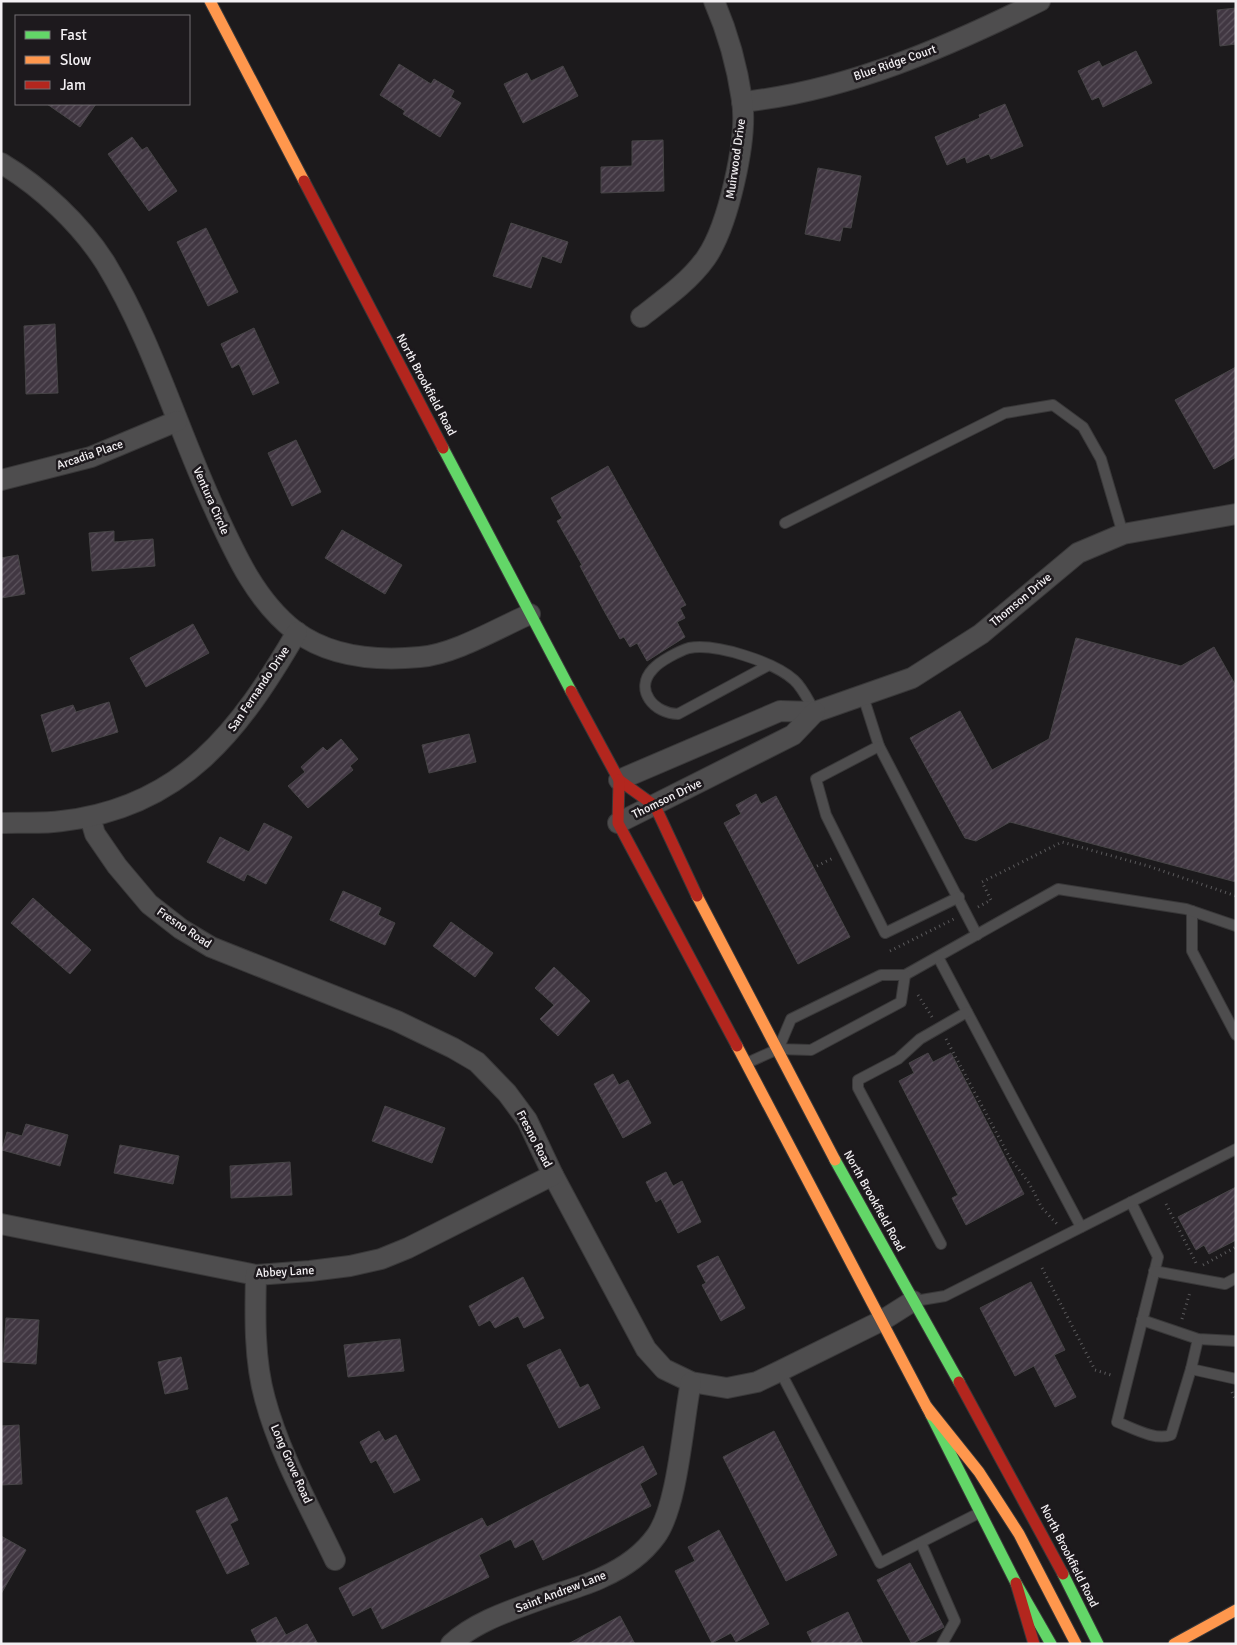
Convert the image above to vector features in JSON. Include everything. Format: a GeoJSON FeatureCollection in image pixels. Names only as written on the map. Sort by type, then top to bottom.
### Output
{"type":"FeatureCollection","features":[{"type":"Feature","properties":{"kind":"street","name":"North Brookfield Road"},"geometry":{"type":"LineString","coordinates":[[210,1],[530,614],[619,780],[655,806],[688,877],[851,1190],[1045,1537],[1098,1644]]}},
{"type":"Feature","properties":{"kind":"street","name":"Muirwood Drive"},"geometry":{"type":"LineString","coordinates":[[641,317],[688,278],[706,258],[730,205],[741,133],[742,102],[733,51],[714,1]]}},
{"type":"Feature","properties":{"kind":"street","name":"Blue Ridge Court"},"geometry":{"type":"LineString","coordinates":[[742,102],[783,98],[914,57],[977,32],[1040,1]]}},
{"type":"Feature","properties":{"kind":"street","name":"Ventura Circle"},"geometry":{"type":"LineString","coordinates":[[1,163],[36,188],[73,223],[105,263],[141,334],[218,517],[247,574],[276,614],[297,632],[318,644],[341,652],[374,658],[422,657],[451,649],[530,614]]}},
{"type":"Feature","properties":{"kind":"street","name":"Arcadia Place"},"geometry":{"type":"LineString","coordinates":[[1,480],[91,457],[176,421]]}},
{"type":"Feature","properties":{"kind":"street","name":"Thomson Drive"},"geometry":{"type":"LineString","coordinates":[[619,780],[780,711],[815,712],[912,678],[981,634],[1078,553],[1123,534],[1236,514]]}},
{"type":"Feature","properties":{"kind":"street","name":"San Fernando Drive"},"geometry":{"type":"LineString","coordinates":[[1,822],[60,822],[90,817],[120,808],[178,779],[202,762],[241,719],[297,632]]}},
{"type":"Feature","properties":{"kind":"street","name":"Thomson Drive"},"geometry":{"type":"LineString","coordinates":[[618,823],[793,735],[815,712]]}},
{"type":"Feature","properties":{"kind":"street","name":"North Brookfield Road"},"geometry":{"type":"LineString","coordinates":[[619,780],[618,823],[883,1320],[1016,1583],[1051,1644]]}},
{"type":"Feature","properties":{"kind":"street","name":"Fresno Road"},"geometry":{"type":"LineString","coordinates":[[90,817],[95,834],[116,866],[149,904],[211,947],[397,1021],[454,1048],[477,1062],[507,1093],[527,1120],[553,1175],[646,1349],[664,1369],[691,1382],[727,1388],[756,1382],[883,1320],[914,1301]]}},
{"type":"Feature","properties":{"kind":"street","name":"Abbey Lane"},"geometry":{"type":"LineString","coordinates":[[1,1224],[256,1274],[350,1266],[381,1259],[435,1236],[553,1175]]}},
{"type":"Feature","properties":{"kind":"street","name":"Long Grove Road"},"geometry":{"type":"LineString","coordinates":[[256,1274],[258,1365],[265,1399],[278,1440],[335,1560]]}},
{"type":"Feature","properties":{"kind":"street","name":"Saint Andrew Lane"},"geometry":{"type":"LineString","coordinates":[[451,1644],[482,1624],[512,1610],[602,1578],[623,1566],[644,1550],[658,1534],[673,1496],[691,1382]]}},
{"type":"Feature","properties":{"kind":"street"},"geometry":{"type":"LineString","coordinates":[[928,1407],[979,1472],[1019,1534],[1076,1644]]}},
{"type":"Feature","properties":{"kind":"street"},"geometry":{"type":"LineString","coordinates":[[1016,1583],[1034,1644]]}},
{"type":"Feature","properties":{"kind":"street"},"geometry":{"type":"LineString","coordinates":[[1174,1644],[1236,1610]]}},
{"type":"Feature","properties":{"kind":"lane"},"geometry":{"type":"LineString","coordinates":[[785,523],[1005,413],[1053,405],[1083,427],[1101,459],[1123,534]]}},
{"type":"Feature","properties":{"kind":"lane"},"geometry":{"type":"LineString","coordinates":[[769,665],[678,714],[668,714],[658,710],[649,702],[645,689],[646,678],[653,668],[690,648],[722,650],[769,665],[795,680],[815,712]]}},
{"type":"Feature","properties":{"kind":"lane"},"geometry":{"type":"LineString","coordinates":[[863,696],[879,746],[959,897],[977,935]]}},
{"type":"Feature","properties":{"kind":"lane"},"geometry":{"type":"LineString","coordinates":[[879,746],[816,779],[826,815],[885,933],[959,897]]}},
{"type":"Feature","properties":{"kind":"lane"},"geometry":{"type":"LineString","coordinates":[[778,1050],[792,1019],[881,975],[905,975],[1058,889],[1192,911],[1236,926]]}},
{"type":"Feature","properties":{"kind":"lane"},"geometry":{"type":"LineString","coordinates":[[1192,911],[1192,951],[1236,1035]]}},
{"type":"Feature","properties":{"kind":"lane"},"geometry":{"type":"LineString","coordinates":[[938,957],[1081,1227]]}},
{"type":"Feature","properties":{"kind":"lane"},"geometry":{"type":"LineString","coordinates":[[746,1064],[778,1050],[811,1050],[901,1002],[905,975]]}},
{"type":"Feature","properties":{"kind":"lane"},"geometry":{"type":"LineString","coordinates":[[941,1244],[858,1088],[858,1080],[898,1059],[920,1039],[967,1012]]}},
{"type":"Feature","properties":{"kind":"lane"},"geometry":{"type":"LineString","coordinates":[[914,1301],[945,1296],[1236,1149]]}},
{"type":"Feature","properties":{"kind":"lane"},"geometry":{"type":"LineString","coordinates":[[1131,1202],[1158,1257],[1117,1422],[1164,1438],[1171,1435],[1198,1339]]}},
{"type":"Feature","properties":{"kind":"lane"},"geometry":{"type":"LineString","coordinates":[[1154,1271],[1225,1284],[1236,1278]]}},
{"type":"Feature","properties":{"kind":"lane"},"geometry":{"type":"LineString","coordinates":[[1142,1320],[1198,1339],[1236,1341]]}},
{"type":"Feature","properties":{"kind":"lane"},"geometry":{"type":"LineString","coordinates":[[1191,1369],[1236,1379]]}},
{"type":"Feature","properties":{"kind":"lane"},"geometry":{"type":"LineString","coordinates":[[780,1371],[880,1563],[980,1512]]}},
{"type":"Feature","properties":{"kind":"lane"},"geometry":{"type":"LineString","coordinates":[[921,1543],[955,1621],[942,1644]]}},
{"type":"Feature","properties":{"kind":"path"},"geometry":{"type":"LineString","coordinates":[[890,951],[939,1028],[1010,1158],[1029,1183],[1042,1208],[1056,1221],[1064,1236]]}},
{"type":"Feature","properties":{"kind":"path"},"geometry":{"type":"LineString","coordinates":[[1166,1204],[1198,1268],[1236,1247]]}},
{"type":"Feature","properties":{"kind":"path"},"geometry":{"type":"LineString","coordinates":[[1042,1268],[1095,1370],[1127,1381]]}},
{"type":"Feature","properties":{"kind":"path"},"geometry":{"type":"LineString","coordinates":[[1178,1332],[1194,1278]]}},
{"type":"Feature","properties":{"kind":"building"},"geometry":{"type":"Polygon","coordinates":[[[1236,8],[1236,44],[1220,46],[1217,10],[1236,8]]]}},
{"type":"Feature","properties":{"kind":"building"},"geometry":{"type":"Polygon","coordinates":[[[1136,51],[1152,83],[1103,107],[1099,97],[1092,100],[1078,71],[1099,61],[1102,67],[1136,51]]]}},
{"type":"Feature","properties":{"kind":"building"},"geometry":{"type":"Polygon","coordinates":[[[399,64],[431,84],[434,79],[454,91],[451,97],[461,103],[440,137],[403,114],[405,111],[380,95],[399,64]]]}},
{"type":"Feature","properties":{"kind":"building"},"geometry":{"type":"Polygon","coordinates":[[[563,66],[578,96],[523,123],[504,84],[527,73],[531,81],[563,66]]]}},
{"type":"Feature","properties":{"kind":"building"},"geometry":{"type":"Polygon","coordinates":[[[1005,104],[1023,146],[991,159],[989,154],[967,163],[965,157],[947,165],[935,137],[980,118],[979,115],[1005,104]]]}},
{"type":"Feature","properties":{"kind":"building"},"geometry":{"type":"Polygon","coordinates":[[[48,105],[95,105],[80,127],[48,105]]]}},
{"type":"Feature","properties":{"kind":"building"},"geometry":{"type":"Polygon","coordinates":[[[132,137],[142,150],[147,147],[177,191],[149,211],[108,154],[132,137]]]}},
{"type":"Feature","properties":{"kind":"building"},"geometry":{"type":"Polygon","coordinates":[[[663,140],[664,191],[601,193],[601,167],[632,166],[632,141],[663,140]]]}},
{"type":"Feature","properties":{"kind":"building"},"geometry":{"type":"Polygon","coordinates":[[[818,168],[861,176],[851,228],[843,227],[840,241],[805,234],[818,168]]]}},
{"type":"Feature","properties":{"kind":"building"},"geometry":{"type":"Polygon","coordinates":[[[511,223],[568,242],[561,263],[542,256],[531,288],[493,276],[511,223]]]}},
{"type":"Feature","properties":{"kind":"building"},"geometry":{"type":"Polygon","coordinates":[[[206,228],[238,292],[208,306],[177,242],[206,228]]]}},
{"type":"Feature","properties":{"kind":"building"},"geometry":{"type":"Polygon","coordinates":[[[55,324],[58,393],[26,394],[24,326],[55,324]]]}},
{"type":"Feature","properties":{"kind":"building"},"geometry":{"type":"Polygon","coordinates":[[[254,328],[279,383],[253,395],[239,364],[232,368],[221,344],[254,328]]]}},
{"type":"Feature","properties":{"kind":"building"},"geometry":{"type":"Polygon","coordinates":[[[1236,367],[1236,457],[1214,469],[1175,400],[1236,367]]]}},
{"type":"Feature","properties":{"kind":"building"},"geometry":{"type":"Polygon","coordinates":[[[296,440],[321,492],[292,506],[268,453],[296,440]]]}},
{"type":"Feature","properties":{"kind":"building"},"geometry":{"type":"Polygon","coordinates":[[[608,466],[686,605],[680,608],[685,618],[677,622],[685,637],[647,661],[637,643],[630,647],[624,637],[620,639],[557,521],[562,518],[551,498],[608,466]]]}},
{"type":"Feature","properties":{"kind":"building"},"geometry":{"type":"Polygon","coordinates":[[[342,530],[402,565],[385,594],[325,558],[342,530]]]}},
{"type":"Feature","properties":{"kind":"building"},"geometry":{"type":"Polygon","coordinates":[[[114,531],[114,542],[153,539],[155,566],[92,571],[89,533],[114,531]]]}},
{"type":"Feature","properties":{"kind":"building"},"geometry":{"type":"Polygon","coordinates":[[[18,555],[25,594],[1,598],[1,558],[18,555]]]}},
{"type":"Feature","properties":{"kind":"building"},"geometry":{"type":"Polygon","coordinates":[[[193,624],[209,653],[146,687],[130,658],[193,624]]]}},
{"type":"Feature","properties":{"kind":"building"},"geometry":{"type":"Polygon","coordinates":[[[1076,638],[1181,666],[1214,647],[1236,686],[1236,882],[1010,822],[976,841],[965,838],[910,738],[960,711],[992,770],[1049,739],[1076,638]]]}},
{"type":"Feature","properties":{"kind":"building"},"geometry":{"type":"Polygon","coordinates":[[[109,702],[118,732],[52,752],[41,715],[73,705],[76,712],[109,702]]]}},
{"type":"Feature","properties":{"kind":"building"},"geometry":{"type":"Polygon","coordinates":[[[469,734],[476,762],[429,773],[422,745],[469,734]]]}},
{"type":"Feature","properties":{"kind":"building"},"geometry":{"type":"Polygon","coordinates":[[[341,739],[358,759],[350,766],[353,770],[308,808],[288,786],[305,772],[301,767],[323,747],[327,751],[341,739]]]}},
{"type":"Feature","properties":{"kind":"building"},"geometry":{"type":"Polygon","coordinates":[[[756,794],[761,804],[776,796],[850,937],[798,964],[724,823],[741,814],[736,805],[756,794]]]}},
{"type":"Feature","properties":{"kind":"building"},"geometry":{"type":"Polygon","coordinates":[[[264,823],[292,837],[266,884],[247,874],[244,881],[207,862],[220,837],[249,852],[264,823]]]}},
{"type":"Feature","properties":{"kind":"building"},"geometry":{"type":"Polygon","coordinates":[[[343,891],[381,908],[378,915],[395,923],[385,945],[330,920],[343,891]]]}},
{"type":"Feature","properties":{"kind":"building"},"geometry":{"type":"Polygon","coordinates":[[[33,898],[91,950],[70,974],[11,923],[33,898]]]}},
{"type":"Feature","properties":{"kind":"building"},"geometry":{"type":"Polygon","coordinates":[[[451,922],[493,953],[475,977],[433,946],[451,922]]]}},
{"type":"Feature","properties":{"kind":"building"},"geometry":{"type":"Polygon","coordinates":[[[554,967],[590,1001],[558,1036],[540,1019],[554,1005],[535,988],[554,967]]]}},
{"type":"Feature","properties":{"kind":"building"},"geometry":{"type":"Polygon","coordinates":[[[928,1053],[933,1062],[951,1053],[1024,1194],[966,1225],[952,1198],[958,1195],[899,1081],[914,1073],[909,1063],[928,1053]]]}},
{"type":"Feature","properties":{"kind":"building"},"geometry":{"type":"Polygon","coordinates":[[[613,1074],[619,1085],[628,1080],[651,1123],[623,1138],[594,1084],[613,1074]]]}},
{"type":"Feature","properties":{"kind":"building"},"geometry":{"type":"Polygon","coordinates":[[[385,1106],[445,1128],[432,1163],[372,1141],[385,1106]]]}},
{"type":"Feature","properties":{"kind":"building"},"geometry":{"type":"Polygon","coordinates":[[[26,1124],[68,1135],[60,1166],[2,1150],[7,1132],[22,1136],[26,1124]]]}},
{"type":"Feature","properties":{"kind":"building"},"geometry":{"type":"Polygon","coordinates":[[[120,1145],[179,1156],[173,1184],[114,1173],[120,1145]]]}},
{"type":"Feature","properties":{"kind":"building"},"geometry":{"type":"Polygon","coordinates":[[[290,1162],[292,1195],[231,1198],[230,1166],[290,1162]]]}},
{"type":"Feature","properties":{"kind":"building"},"geometry":{"type":"Polygon","coordinates":[[[666,1172],[673,1186],[682,1181],[701,1222],[678,1233],[661,1199],[656,1202],[646,1182],[666,1172]]]}},
{"type":"Feature","properties":{"kind":"building"},"geometry":{"type":"Polygon","coordinates":[[[1236,1187],[1236,1240],[1209,1254],[1204,1245],[1196,1250],[1178,1217],[1236,1187]]]}},
{"type":"Feature","properties":{"kind":"building"},"geometry":{"type":"Polygon","coordinates":[[[718,1256],[745,1308],[721,1321],[702,1285],[706,1283],[697,1266],[718,1256]]]}},
{"type":"Feature","properties":{"kind":"building"},"geometry":{"type":"Polygon","coordinates":[[[523,1277],[544,1318],[524,1328],[518,1316],[495,1328],[490,1320],[479,1326],[469,1306],[523,1277]]]}},
{"type":"Feature","properties":{"kind":"building"},"geometry":{"type":"Polygon","coordinates":[[[1031,1282],[1065,1350],[1054,1355],[1076,1397],[1055,1407],[1034,1366],[1015,1376],[980,1308],[1031,1282]]]}},
{"type":"Feature","properties":{"kind":"building"},"geometry":{"type":"Polygon","coordinates":[[[6,1318],[39,1320],[36,1364],[3,1362],[6,1318]]]}},
{"type":"Feature","properties":{"kind":"building"},"geometry":{"type":"Polygon","coordinates":[[[400,1339],[404,1371],[348,1377],[344,1345],[400,1339]]]}},
{"type":"Feature","properties":{"kind":"building"},"geometry":{"type":"Polygon","coordinates":[[[560,1349],[580,1388],[588,1384],[600,1408],[559,1428],[527,1365],[560,1349]]]}},
{"type":"Feature","properties":{"kind":"building"},"geometry":{"type":"Polygon","coordinates":[[[181,1357],[188,1389],[165,1394],[158,1362],[181,1357]]]}},
{"type":"Feature","properties":{"kind":"building"},"geometry":{"type":"Polygon","coordinates":[[[19,1425],[22,1484],[1,1485],[1,1426],[19,1425]]]}},
{"type":"Feature","properties":{"kind":"building"},"geometry":{"type":"Polygon","coordinates":[[[379,1431],[385,1441],[396,1435],[420,1480],[394,1493],[376,1460],[371,1463],[360,1442],[379,1431]]]}},
{"type":"Feature","properties":{"kind":"building"},"geometry":{"type":"Polygon","coordinates":[[[774,1431],[837,1555],[786,1581],[723,1457],[774,1431]]]}},
{"type":"Feature","properties":{"kind":"building"},"geometry":{"type":"Polygon","coordinates":[[[643,1446],[657,1474],[640,1484],[651,1506],[543,1560],[533,1539],[515,1548],[511,1539],[479,1555],[489,1577],[382,1629],[371,1607],[353,1616],[339,1588],[482,1518],[487,1527],[643,1446]]]}},
{"type":"Feature","properties":{"kind":"building"},"geometry":{"type":"Polygon","coordinates":[[[227,1497],[238,1520],[230,1524],[249,1564],[227,1574],[196,1511],[227,1497]]]}},
{"type":"Feature","properties":{"kind":"building"},"geometry":{"type":"Polygon","coordinates":[[[719,1530],[769,1624],[736,1642],[731,1633],[712,1643],[675,1571],[695,1561],[688,1547],[719,1530]]]}},
{"type":"Feature","properties":{"kind":"building"},"geometry":{"type":"Polygon","coordinates":[[[1,1536],[26,1550],[1,1594],[1,1536]]]}},
{"type":"Feature","properties":{"kind":"building"},"geometry":{"type":"Polygon","coordinates":[[[910,1563],[944,1627],[912,1644],[877,1580],[910,1563]]]}},
{"type":"Feature","properties":{"kind":"building"},"geometry":{"type":"Polygon","coordinates":[[[848,1612],[863,1644],[813,1644],[807,1632],[848,1612]]]}},
{"type":"Feature","properties":{"kind":"building"},"geometry":{"type":"Polygon","coordinates":[[[620,1616],[635,1644],[568,1644],[620,1616]]]}},
{"type":"Feature","properties":{"kind":"building"},"geometry":{"type":"Polygon","coordinates":[[[276,1617],[286,1635],[307,1624],[318,1644],[258,1644],[251,1630],[276,1617]]]}},
{"type":"Feature","properties":{"kind":"traffic: fast"},"geometry":{"type":"LineString","coordinates":[[443,448],[571,691]]}},
{"type":"Feature","properties":{"kind":"traffic: fast"},"geometry":{"type":"LineString","coordinates":[[835,1160],[959,1382]]}},
{"type":"Feature","properties":{"kind":"traffic: fast"},"geometry":{"type":"LineString","coordinates":[[931,1415],[1016,1583],[1051,1644]]}},
{"type":"Feature","properties":{"kind":"traffic: fast"},"geometry":{"type":"LineString","coordinates":[[1063,1574],[1098,1644]]}},
{"type":"Feature","properties":{"kind":"traffic: slow"},"geometry":{"type":"LineString","coordinates":[[210,1],[304,181]]}},
{"type":"Feature","properties":{"kind":"traffic: slow"},"geometry":{"type":"LineString","coordinates":[[697,896],[835,1160]]}},
{"type":"Feature","properties":{"kind":"traffic: slow"},"geometry":{"type":"LineString","coordinates":[[737,1046],[931,1415]]}},
{"type":"Feature","properties":{"kind":"traffic: slow"},"geometry":{"type":"LineString","coordinates":[[927,1407],[979,1472],[1019,1534],[1076,1644]]}},
{"type":"Feature","properties":{"kind":"traffic: slow"},"geometry":{"type":"LineString","coordinates":[[1174,1644],[1236,1610]]}},
{"type":"Feature","properties":{"kind":"traffic: jam"},"geometry":{"type":"LineString","coordinates":[[304,181],[443,448]]}},
{"type":"Feature","properties":{"kind":"traffic: jam"},"geometry":{"type":"LineString","coordinates":[[571,691],[619,780],[655,806],[697,896]]}},
{"type":"Feature","properties":{"kind":"traffic: jam"},"geometry":{"type":"LineString","coordinates":[[619,780],[618,823],[737,1046]]}},
{"type":"Feature","properties":{"kind":"traffic: jam"},"geometry":{"type":"LineString","coordinates":[[959,1382],[1063,1574]]}},
{"type":"Feature","properties":{"kind":"traffic: jam"},"geometry":{"type":"LineString","coordinates":[[1016,1583],[1034,1644]]}}]}
